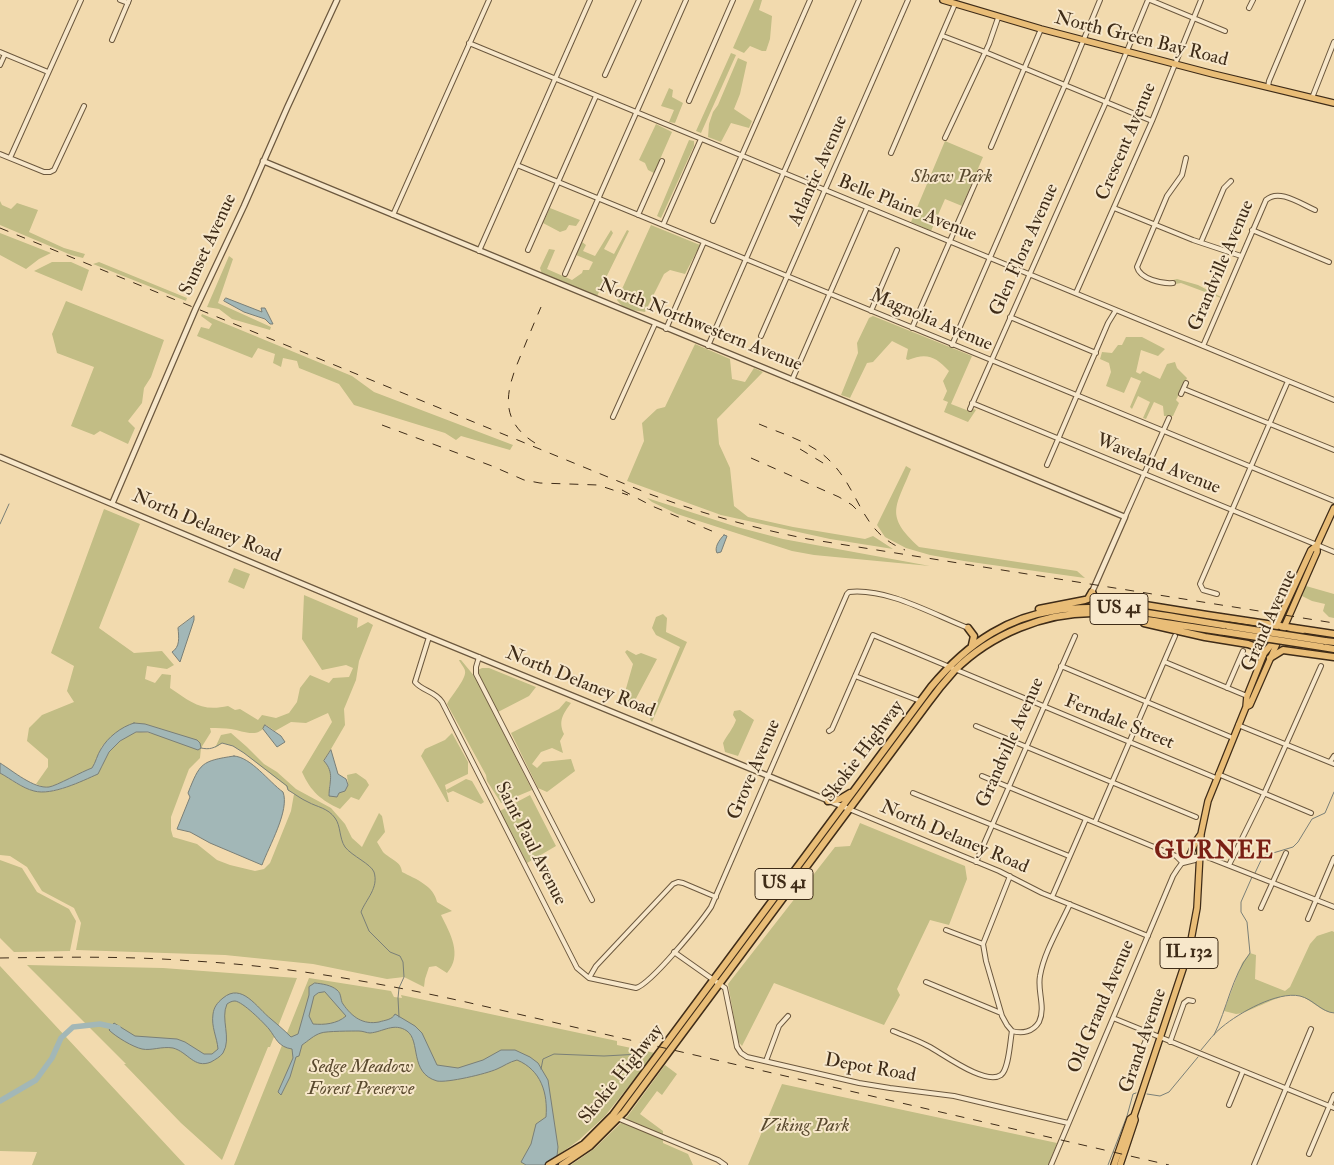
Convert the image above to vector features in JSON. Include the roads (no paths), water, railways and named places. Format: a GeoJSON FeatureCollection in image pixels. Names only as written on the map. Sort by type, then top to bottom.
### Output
{"type":"FeatureCollection","features":[{"type":"Feature","properties":{"kind":"highway"},"geometry":{"type":"LineString","coordinates":[[1092,592],[1095,598],[1101,601],[1139,604],[1259,623],[1268,629],[1278,631],[1310,630]]}},
{"type":"Feature","properties":{"kind":"highway"},"geometry":{"type":"LineString","coordinates":[[1011,623],[1048,606],[1088,599],[1092,592]]}},
{"type":"Feature","properties":{"kind":"highway"},"geometry":{"type":"LineString","coordinates":[[1093,607],[1118,606],[1206,615]]}},
{"type":"Feature","properties":{"kind":"highway","name":"Skokie Highway"},"geometry":{"type":"LineString","coordinates":[[549,1165],[562,1163],[616,1117],[920,701],[948,667],[972,646],[1011,623],[1030,616],[1055,610],[1093,607],[1121,609],[1227,629]]}},
{"type":"Feature","properties":{"kind":"highway"},"geometry":{"type":"LineString","coordinates":[[1109,614],[1162,628],[1248,644],[1259,648],[1264,653],[1278,631]]}},
{"type":"Feature","properties":{"kind":"highway","name":"Skokie Highway"},"geometry":{"type":"LineString","coordinates":[[716,982],[955,670],[990,643],[1027,625],[1047,619],[1074,615],[1109,614],[1324,644],[1334,649]]}},
{"type":"Feature","properties":{"kind":"highway"},"geometry":{"type":"LineString","coordinates":[[968,628],[974,636],[972,646]]}},
{"type":"Feature","properties":{"kind":"highway"},"geometry":{"type":"LineString","coordinates":[[1248,644],[1262,640],[1278,631],[1310,630],[1334,634]]}},
{"type":"Feature","properties":{"kind":"highway"},"geometry":{"type":"LineString","coordinates":[[1274,649],[1278,631]]}},
{"type":"Feature","properties":{"kind":"highway"},"geometry":{"type":"LineString","coordinates":[[1278,631],[1283,645],[1291,650]]}},
{"type":"Feature","properties":{"kind":"highway","name":"Skokie Highway"},"geometry":{"type":"LineString","coordinates":[[1324,644],[1334,642]]}},
{"type":"Feature","properties":{"kind":"highway"},"geometry":{"type":"LineString","coordinates":[[1270,658],[1279,652],[1291,650],[1334,658]]}},
{"type":"Feature","properties":{"kind":"highway"},"geometry":{"type":"LineString","coordinates":[[828,801],[840,799],[853,792]]}},
{"type":"Feature","properties":{"kind":"main road","name":"North Green Bay Road"},"geometry":{"type":"LineString","coordinates":[[942,0],[1041,30],[1334,103]]}},
{"type":"Feature","properties":{"kind":"main road","name":"Grand Avenue"},"geometry":{"type":"LineString","coordinates":[[1278,631],[1311,550],[1317,545],[1334,508]]}},
{"type":"Feature","properties":{"kind":"main road","name":"Grand Avenue"},"geometry":{"type":"LineString","coordinates":[[1246,707],[1250,705],[1274,649]]}},
{"type":"Feature","properties":{"kind":"main road","name":"Grand Avenue"},"geometry":{"type":"LineString","coordinates":[[1120,1165],[1135,1120],[1134,1116],[1192,940],[1197,908],[1201,834],[1208,801],[1246,707],[1247,696],[1264,653]]}},
{"type":"Feature","properties":{"kind":"main road"},"geometry":{"type":"LineString","coordinates":[[1189,857],[1201,834]]}},
{"type":"Feature","properties":{"kind":"main road","name":"Grand Avenue"},"geometry":{"type":"LineString","coordinates":[[1114,1165],[1130,1120],[1134,1116]]}},
{"type":"Feature","properties":{"kind":"street"},"geometry":{"type":"LineString","coordinates":[[10,158],[80,0]]}},
{"type":"Feature","properties":{"kind":"street"},"geometry":{"type":"LineString","coordinates":[[112,40],[129,2],[120,0]]}},
{"type":"Feature","properties":{"kind":"street","name":"Sunset Avenue"},"geometry":{"type":"LineString","coordinates":[[112,504],[196,308],[337,0]]}},
{"type":"Feature","properties":{"kind":"street"},"geometry":{"type":"LineString","coordinates":[[393,216],[489,0]]}},
{"type":"Feature","properties":{"kind":"street"},"geometry":{"type":"LineString","coordinates":[[479,252],[590,0]]}},
{"type":"Feature","properties":{"kind":"street"},"geometry":{"type":"LineString","coordinates":[[605,75],[639,0]]}},
{"type":"Feature","properties":{"kind":"street"},"geometry":{"type":"LineString","coordinates":[[565,274],[686,0]]}},
{"type":"Feature","properties":{"kind":"street"},"geometry":{"type":"LineString","coordinates":[[690,101],[734,0]]}},
{"type":"Feature","properties":{"kind":"street"},"geometry":{"type":"LineString","coordinates":[[713,221],[810,0]]}},
{"type":"Feature","properties":{"kind":"street"},"geometry":{"type":"LineString","coordinates":[[708,346],[859,0]]}},
{"type":"Feature","properties":{"kind":"street","name":"Atlantic Avenue"},"geometry":{"type":"LineString","coordinates":[[761,336],[908,0]]}},
{"type":"Feature","properties":{"kind":"street"},"geometry":{"type":"LineString","coordinates":[[952,345],[1100,0]]}},
{"type":"Feature","properties":{"kind":"street"},"geometry":{"type":"LineString","coordinates":[[1149,0],[1225,31]]}},
{"type":"Feature","properties":{"kind":"street","name":"Glen Flora Avenue"},"geometry":{"type":"LineString","coordinates":[[970,409],[1106,102],[1149,0]]}},
{"type":"Feature","properties":{"kind":"street","name":"Crescent Avenue"},"geometry":{"type":"LineString","coordinates":[[1076,293],[1152,121],[1202,0]]}},
{"type":"Feature","properties":{"kind":"street"},"geometry":{"type":"LineString","coordinates":[[1249,8],[1253,0]]}},
{"type":"Feature","properties":{"kind":"street"},"geometry":{"type":"LineString","coordinates":[[1268,87],[1303,0]]}},
{"type":"Feature","properties":{"kind":"street"},"geometry":{"type":"LineString","coordinates":[[891,153],[956,4]]}},
{"type":"Feature","properties":{"kind":"street"},"geometry":{"type":"LineString","coordinates":[[946,138],[986,52],[998,18]]}},
{"type":"Feature","properties":{"kind":"street"},"geometry":{"type":"LineString","coordinates":[[991,147],[1041,30]]}},
{"type":"Feature","properties":{"kind":"street"},"geometry":{"type":"LineString","coordinates":[[943,36],[1152,121]]}},
{"type":"Feature","properties":{"kind":"street"},"geometry":{"type":"LineString","coordinates":[[1312,98],[1334,42]]}},
{"type":"Feature","properties":{"kind":"street","name":"Belle Plaine Avenue"},"geometry":{"type":"LineString","coordinates":[[469,43],[1334,400]]}},
{"type":"Feature","properties":{"kind":"street"},"geometry":{"type":"LineString","coordinates":[[0,52],[48,72]]}},
{"type":"Feature","properties":{"kind":"street"},"geometry":{"type":"LineString","coordinates":[[0,65],[5,54]]}},
{"type":"Feature","properties":{"kind":"street"},"geometry":{"type":"LineString","coordinates":[[528,250],[596,96]]}},
{"type":"Feature","properties":{"kind":"street"},"geometry":{"type":"LineString","coordinates":[[0,154],[44,172],[54,170],[84,106]]}},
{"type":"Feature","properties":{"kind":"street"},"geometry":{"type":"LineString","coordinates":[[663,225],[701,139]]}},
{"type":"Feature","properties":{"kind":"street"},"geometry":{"type":"LineString","coordinates":[[1174,283],[1158,281],[1141,274],[1137,270],[1137,264],[1167,196],[1179,182],[1186,158]]}},
{"type":"Feature","properties":{"kind":"street","name":"North Northwestern Avenue"},"geometry":{"type":"LineString","coordinates":[[264,161],[479,252],[1125,517]]}},
{"type":"Feature","properties":{"kind":"street"},"geometry":{"type":"LineString","coordinates":[[638,215],[662,161]]}},
{"type":"Feature","properties":{"kind":"street","name":"Magnolia Avenue"},"geometry":{"type":"LineString","coordinates":[[517,165],[1334,501]]}},
{"type":"Feature","properties":{"kind":"street"},"geometry":{"type":"LineString","coordinates":[[912,328],[980,172]]}},
{"type":"Feature","properties":{"kind":"street"},"geometry":{"type":"LineString","coordinates":[[1201,242],[1224,188],[1231,181]]}},
{"type":"Feature","properties":{"kind":"street","name":"Grandville Avenue"},"geometry":{"type":"LineString","coordinates":[[1203,346],[1252,230],[1268,198],[1280,196],[1315,210]]}},
{"type":"Feature","properties":{"kind":"street"},"geometry":{"type":"LineString","coordinates":[[792,380],[867,208]]}},
{"type":"Feature","properties":{"kind":"street"},"geometry":{"type":"LineString","coordinates":[[1114,208],[1241,256]]}},
{"type":"Feature","properties":{"kind":"street"},"geometry":{"type":"LineString","coordinates":[[1252,230],[1329,262]]}},
{"type":"Feature","properties":{"kind":"street"},"geometry":{"type":"LineString","coordinates":[[666,329],[704,242]]}},
{"type":"Feature","properties":{"kind":"street"},"geometry":{"type":"LineString","coordinates":[[871,311],[897,250]]}},
{"type":"Feature","properties":{"kind":"street"},"geometry":{"type":"LineString","coordinates":[[1047,465],[1116,310]]}},
{"type":"Feature","properties":{"kind":"street"},"geometry":{"type":"LineString","coordinates":[[1010,317],[1096,353]]}},
{"type":"Feature","properties":{"kind":"street"},"geometry":{"type":"LineString","coordinates":[[613,417],[655,324]]}},
{"type":"Feature","properties":{"kind":"street"},"geometry":{"type":"LineString","coordinates":[[1217,594],[1203,590],[1200,584],[1288,381]]}},
{"type":"Feature","properties":{"kind":"street"},"geometry":{"type":"LineString","coordinates":[[1181,394],[1186,383]]}},
{"type":"Feature","properties":{"kind":"street"},"geometry":{"type":"LineString","coordinates":[[1184,388],[1334,450]]}},
{"type":"Feature","properties":{"kind":"street","name":"Waveland Avenue"},"geometry":{"type":"LineString","coordinates":[[972,403],[1334,552]]}},
{"type":"Feature","properties":{"kind":"street"},"geometry":{"type":"LineString","coordinates":[[1092,592],[1169,418]]}},
{"type":"Feature","properties":{"kind":"street","name":"North Delaney Road"},"geometry":{"type":"LineString","coordinates":[[0,457],[479,658],[1010,876],[1052,897],[1148,936]]}},
{"type":"Feature","properties":{"kind":"street","name":"Grove Avenue"},"geometry":{"type":"LineString","coordinates":[[674,952],[702,921],[716,897],[767,776],[849,592],[860,591],[891,596],[968,628]]}},
{"type":"Feature","properties":{"kind":"street","name":"Ferndale Street"},"geometry":{"type":"LineString","coordinates":[[855,676],[873,635],[1130,742],[1311,813]]}},
{"type":"Feature","properties":{"kind":"street","name":"Grandville Avenue"},"geometry":{"type":"LineString","coordinates":[[976,862],[1075,636]]}},
{"type":"Feature","properties":{"kind":"street"},"geometry":{"type":"LineString","coordinates":[[1095,822],[1175,636]]}},
{"type":"Feature","properties":{"kind":"street","name":"Saint Paul Avenue"},"geometry":{"type":"LineString","coordinates":[[429,637],[415,682],[418,686],[434,693],[442,702],[573,960],[579,970],[589,978]]}},
{"type":"Feature","properties":{"kind":"street"},"geometry":{"type":"LineString","coordinates":[[1227,688],[1243,651]]}},
{"type":"Feature","properties":{"kind":"street"},"geometry":{"type":"LineString","coordinates":[[479,658],[476,674],[592,900]]}},
{"type":"Feature","properties":{"kind":"street"},"geometry":{"type":"LineString","coordinates":[[1165,662],[1247,696]]}},
{"type":"Feature","properties":{"kind":"street"},"geometry":{"type":"LineString","coordinates":[[1061,666],[1233,738]]}},
{"type":"Feature","properties":{"kind":"street"},"geometry":{"type":"LineString","coordinates":[[1229,865],[1264,794],[1321,666]]}},
{"type":"Feature","properties":{"kind":"street"},"geometry":{"type":"LineString","coordinates":[[829,731],[832,729],[855,676],[920,701]]}},
{"type":"Feature","properties":{"kind":"street"},"geometry":{"type":"LineString","coordinates":[[976,726],[1196,817]]}},
{"type":"Feature","properties":{"kind":"street"},"geometry":{"type":"LineString","coordinates":[[1238,726],[1332,763],[1334,756]]}},
{"type":"Feature","properties":{"kind":"street"},"geometry":{"type":"LineString","coordinates":[[982,776],[1176,856],[1183,863]]}},
{"type":"Feature","properties":{"kind":"street"},"geometry":{"type":"LineString","coordinates":[[913,793],[1069,856]]}},
{"type":"Feature","properties":{"kind":"street"},"geometry":{"type":"LineString","coordinates":[[1052,897],[1086,819]]}},
{"type":"Feature","properties":{"kind":"street"},"geometry":{"type":"LineString","coordinates":[[1261,908],[1286,853]]}},
{"type":"Feature","properties":{"kind":"street"},"geometry":{"type":"LineString","coordinates":[[1183,863],[1184,860],[1195,855],[1207,857],[1334,907]]}},
{"type":"Feature","properties":{"kind":"street"},"geometry":{"type":"LineString","coordinates":[[1183,863],[1196,860],[1200,856]]}},
{"type":"Feature","properties":{"kind":"street"},"geometry":{"type":"LineString","coordinates":[[1308,919],[1334,858]]}},
{"type":"Feature","properties":{"kind":"street","name":"Old Grand Avenue"},"geometry":{"type":"LineString","coordinates":[[1051,1165],[1173,876],[1183,863]]}},
{"type":"Feature","properties":{"kind":"street"},"geometry":{"type":"LineString","coordinates":[[1010,876],[983,944],[1001,1013],[1006,1025],[1012,1031],[1031,1030],[1039,1021],[1042,1008],[1039,988],[1040,973],[1070,904]]}},
{"type":"Feature","properties":{"kind":"street"},"geometry":{"type":"LineString","coordinates":[[716,897],[683,883],[673,884],[601,961],[589,978],[639,988],[674,952],[716,982]]}},
{"type":"Feature","properties":{"kind":"street"},"geometry":{"type":"LineString","coordinates":[[946,930],[983,944]]}},
{"type":"Feature","properties":{"kind":"street","name":"Depot Road"},"geometry":{"type":"LineString","coordinates":[[716,982],[725,988],[735,1040],[739,1050],[747,1057],[866,1084],[954,1096],[1068,1123]]}},
{"type":"Feature","properties":{"kind":"street"},"geometry":{"type":"LineString","coordinates":[[926,982],[1001,1013]]}},
{"type":"Feature","properties":{"kind":"street"},"geometry":{"type":"LineString","coordinates":[[1170,1042],[1184,1003],[1188,1000],[1193,1000]]}},
{"type":"Feature","properties":{"kind":"street"},"geometry":{"type":"LineString","coordinates":[[766,1061],[779,1026],[788,1016]]}},
{"type":"Feature","properties":{"kind":"street"},"geometry":{"type":"LineString","coordinates":[[1113,1018],[1332,1107]]}},
{"type":"Feature","properties":{"kind":"street"},"geometry":{"type":"LineString","coordinates":[[1254,1165],[1311,1029]]}},
{"type":"Feature","properties":{"kind":"street"},"geometry":{"type":"LineString","coordinates":[[893,1031],[919,1041],[954,1063],[994,1077],[1001,1075],[1006,1067],[1012,1031]]}},
{"type":"Feature","properties":{"kind":"street"},"geometry":{"type":"LineString","coordinates":[[1138,1061],[1149,1033]]}},
{"type":"Feature","properties":{"kind":"street"},"geometry":{"type":"LineString","coordinates":[[1229,1105],[1243,1071]]}},
{"type":"Feature","properties":{"kind":"street"},"geometry":{"type":"LineString","coordinates":[[1309,1154],[1332,1107],[1334,1095]]}},
{"type":"Feature","properties":{"kind":"street"},"geometry":{"type":"LineString","coordinates":[[616,1117],[718,1160],[725,1165]]}},
{"type":"Feature","properties":{"kind":"waterway"},"geometry":{"type":"LineString","coordinates":[[0,524],[9,504]]}},
{"type":"Feature","properties":{"kind":"waterway"},"geometry":{"type":"LineString","coordinates":[[201,748],[212,748],[222,743],[233,746],[287,786],[288,790],[305,801],[326,810],[335,818],[345,847],[374,872],[375,883],[361,912],[369,931],[390,952],[400,956],[403,962],[404,977],[399,988],[398,998],[399,1017]]}},
{"type":"Feature","properties":{"kind":"waterway"},"geometry":{"type":"LineString","coordinates":[[1255,873],[1263,856],[1293,847],[1298,842],[1312,819],[1325,813],[1334,792]]}},
{"type":"Feature","properties":{"kind":"waterway"},"geometry":{"type":"LineString","coordinates":[[1214,1035],[1234,982],[1250,953],[1247,922],[1241,912],[1241,902],[1252,877]]}},
{"type":"Feature","properties":{"kind":"waterway"},"geometry":{"type":"LineString","coordinates":[[1201,1050],[1216,1032],[1229,1021],[1259,1004],[1280,997],[1300,996],[1334,1013]]}},
{"type":"Feature","properties":{"kind":"waterway"},"geometry":{"type":"LineString","coordinates":[[0,1101],[36,1080],[52,1058],[61,1038],[73,1027],[100,1024],[118,1028]]}},
{"type":"Feature","properties":{"kind":"waterway"},"geometry":{"type":"LineString","coordinates":[[541,1069],[543,1059],[554,1054],[604,1056],[641,1054]]}},
{"type":"Feature","properties":{"kind":"waterway"},"geometry":{"type":"LineString","coordinates":[[1147,1094],[1160,1096],[1169,1092],[1198,1057]]}},
{"type":"Feature","properties":{"kind":"waterway"},"geometry":{"type":"LineString","coordinates":[[1108,1165],[1127,1116],[1133,1094],[1136,1093]]}},
{"type":"Feature","properties":{"kind":"railway"},"geometry":{"type":"LineString","coordinates":[[0,228],[647,493],[727,519],[808,539],[1334,623]]}},
{"type":"Feature","properties":{"kind":"railway"},"geometry":{"type":"LineString","coordinates":[[535,443],[522,433],[514,423],[508,400],[513,376],[541,307]]}},
{"type":"Feature","properties":{"kind":"railway"},"geometry":{"type":"LineString","coordinates":[[759,424],[796,439],[823,454],[840,473],[862,510],[879,533],[890,542],[905,550]]}},
{"type":"Feature","properties":{"kind":"railway"},"geometry":{"type":"LineString","coordinates":[[382,425],[524,480],[540,483],[598,485],[628,495]]}},
{"type":"Feature","properties":{"kind":"railway"},"geometry":{"type":"LineString","coordinates":[[800,449],[828,466]]}},
{"type":"Feature","properties":{"kind":"railway"},"geometry":{"type":"LineString","coordinates":[[751,458],[839,497],[852,505],[860,513]]}},
{"type":"Feature","properties":{"kind":"railway"},"geometry":{"type":"LineString","coordinates":[[622,490],[652,506],[719,534]]}},
{"type":"Feature","properties":{"kind":"railway"},"geometry":{"type":"LineString","coordinates":[[0,958],[145,958],[227,963],[296,971],[398,988],[466,1002],[1169,1165]]}},
{"type":"Feature","properties":{"kind":"district","name":"GURNEE"},"geometry":{"type":"Point","coordinates":[1214,853]}},
{"type":"Feature","properties":{"kind":"park label","name":"Shaw Park"},"geometry":{"type":"Point","coordinates":[952,178]}},
{"type":"Feature","properties":{"kind":"park label","name":"Sedge Meadow Forest Preserve"},"geometry":{"type":"Point","coordinates":[361,1079]}},
{"type":"Feature","properties":{"kind":"park label","name":"Viking Park"},"geometry":{"type":"Point","coordinates":[805,1127]}}]}
